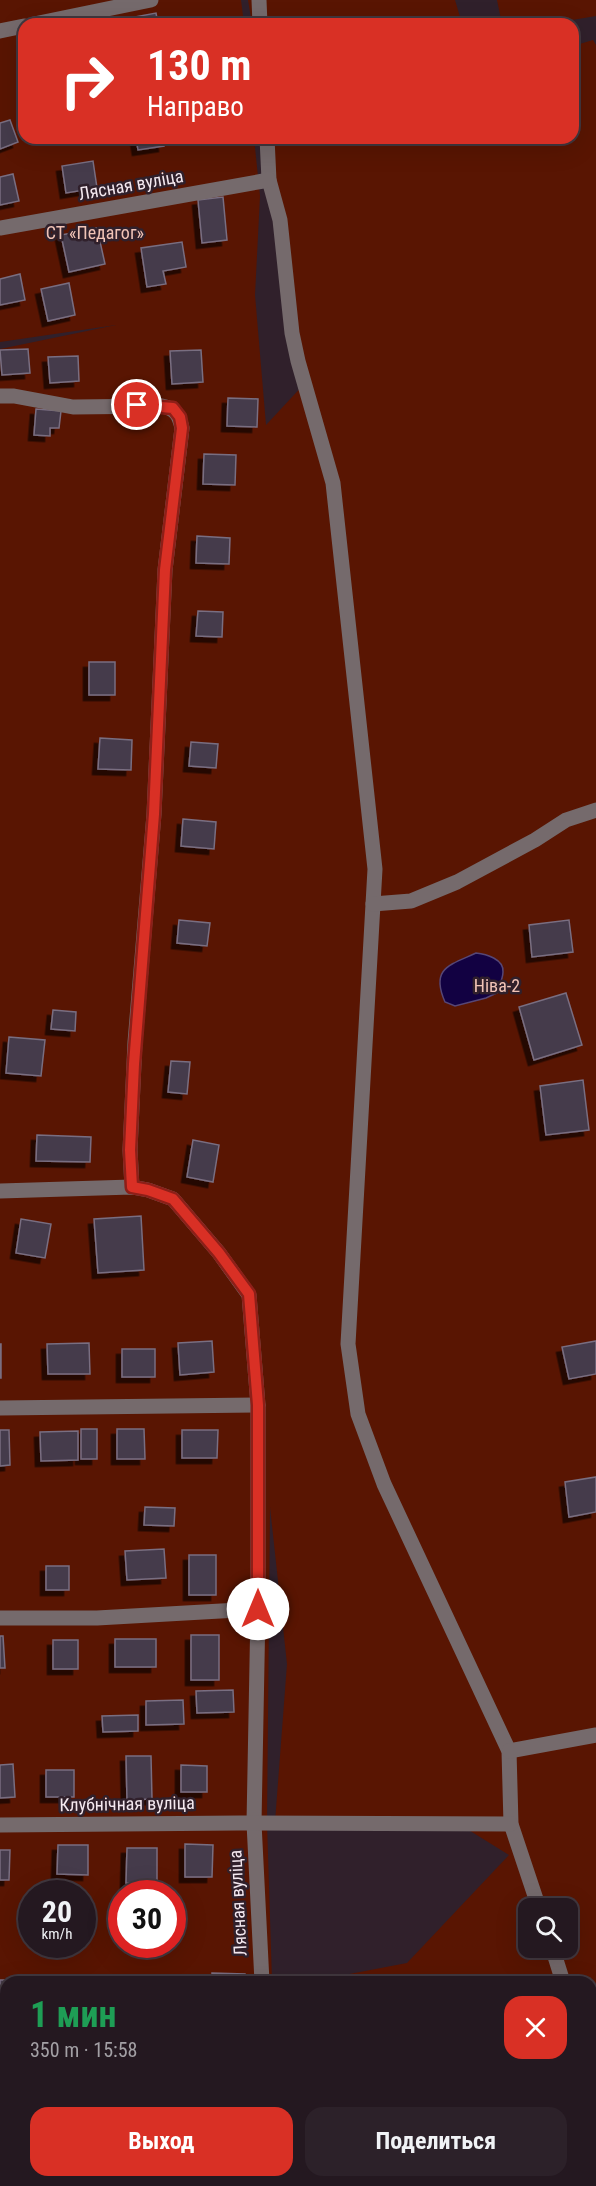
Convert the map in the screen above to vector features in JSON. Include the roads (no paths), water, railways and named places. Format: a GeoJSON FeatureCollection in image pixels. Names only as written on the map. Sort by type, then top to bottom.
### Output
{"type":"FeatureCollection","features":[{"type":"Feature","properties":{"kind":"street"},"geometry":{"type":"LineString","coordinates":[[63,18],[151,0]]}},
{"type":"Feature","properties":{"kind":"street"},"geometry":{"type":"LineString","coordinates":[[259,0],[260,18]]}},
{"type":"Feature","properties":{"kind":"street"},"geometry":{"type":"LineString","coordinates":[[0,31],[18,27]]}},
{"type":"Feature","properties":{"kind":"street"},"geometry":{"type":"LineString","coordinates":[[267,144],[269,180],[280,220],[292,333],[333,483],[375,869],[348,1344],[358,1414],[384,1484],[509,1750],[511,1824],[536,1898]]}},
{"type":"Feature","properties":{"kind":"street","name":"Лясная вуліца"},"geometry":{"type":"LineString","coordinates":[[0,228],[269,180]]}},
{"type":"Feature","properties":{"kind":"street"},"geometry":{"type":"LineString","coordinates":[[0,396],[14,396],[73,407],[137,405],[173,408],[180,417],[182,428],[165,570],[154,814],[134,1066],[130,1150],[132,1187]]}},
{"type":"Feature","properties":{"kind":"street"},"geometry":{"type":"LineString","coordinates":[[373,904],[411,901],[457,882],[535,840],[566,820],[596,810]]}},
{"type":"Feature","properties":{"kind":"street","name":"Лясная вуліца"},"geometry":{"type":"LineString","coordinates":[[0,1191],[132,1187],[173,1199],[219,1253],[249,1294],[258,1405],[258,1609],[254,1823],[262,1976]]}},
{"type":"Feature","properties":{"kind":"street"},"geometry":{"type":"LineString","coordinates":[[0,1408],[258,1405]]}},
{"type":"Feature","properties":{"kind":"street"},"geometry":{"type":"LineString","coordinates":[[0,1618],[97,1618],[258,1609]]}},
{"type":"Feature","properties":{"kind":"street"},"geometry":{"type":"LineString","coordinates":[[509,1750],[596,1735]]}},
{"type":"Feature","properties":{"kind":"street","name":"Клубнічная вуліца"},"geometry":{"type":"LineString","coordinates":[[0,1825],[511,1824]]}},
{"type":"Feature","properties":{"kind":"street"},"geometry":{"type":"LineString","coordinates":[[555,1958],[561,1976]]}},
{"type":"Feature","properties":{"kind":"park label","name":"СТ «Педагог»"},"geometry":{"type":"Point","coordinates":[95,233]}},
{"type":"Feature","properties":{"kind":"park label","name":"Ніва-2"},"geometry":{"type":"Point","coordinates":[497,986]}}]}
